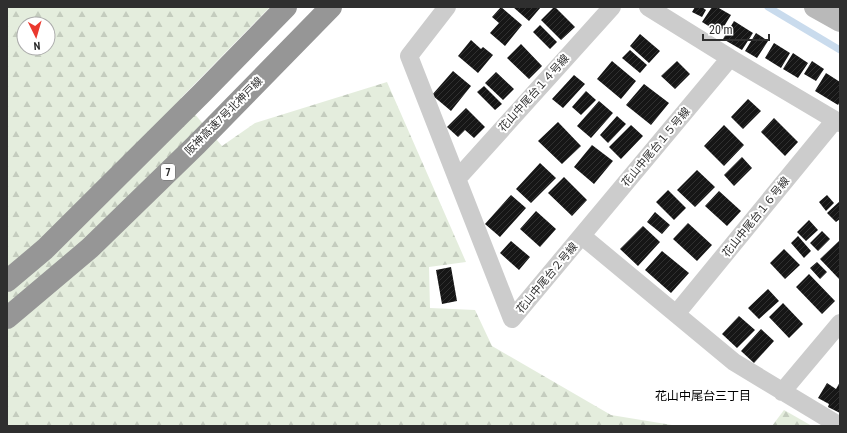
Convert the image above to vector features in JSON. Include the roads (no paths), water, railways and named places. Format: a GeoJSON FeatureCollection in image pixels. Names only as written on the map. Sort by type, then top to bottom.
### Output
{"type":"FeatureCollection","features":[{"type":"Feature","properties":{"kind":"highway"},"geometry":{"type":"LineString","coordinates":[[7,281],[45,248],[203,92],[286,7]]}},
{"type":"Feature","properties":{"kind":"highway","name":"阪神高速7号北神戸線"},"geometry":{"type":"LineString","coordinates":[[7,318],[96,243],[197,144],[326,12]]}},
{"type":"Feature","properties":{"kind":"street","name":"花山中尾台２号線"},"geometry":{"type":"LineString","coordinates":[[447,7],[409,56],[512,319],[582,236],[734,362],[840,426]]}},
{"type":"Feature","properties":{"kind":"street","name":"花山中尾台１４号線"},"geometry":{"type":"LineString","coordinates":[[457,179],[612,7]]}},
{"type":"Feature","properties":{"kind":"street"},"geometry":{"type":"LineString","coordinates":[[648,7],[730,58],[838,121]]}},
{"type":"Feature","properties":{"kind":"street"},"geometry":{"type":"LineString","coordinates":[[816,7],[840,21]]}},
{"type":"Feature","properties":{"kind":"street","name":"花山中尾台１５号線"},"geometry":{"type":"LineString","coordinates":[[582,236],[730,58]]}},
{"type":"Feature","properties":{"kind":"street","name":"花山中尾台１６号線"},"geometry":{"type":"LineString","coordinates":[[676,314],[838,121]]}},
{"type":"Feature","properties":{"kind":"street"},"geometry":{"type":"LineString","coordinates":[[782,392],[840,323]]}},
{"type":"Feature","properties":{"kind":"waterway"},"geometry":{"type":"LineString","coordinates":[[768,7],[840,50]]}},
{"type":"Feature","properties":{"kind":"district","name":"花山中尾台三丁目"},"geometry":{"type":"Point","coordinates":[703,396]}}]}
